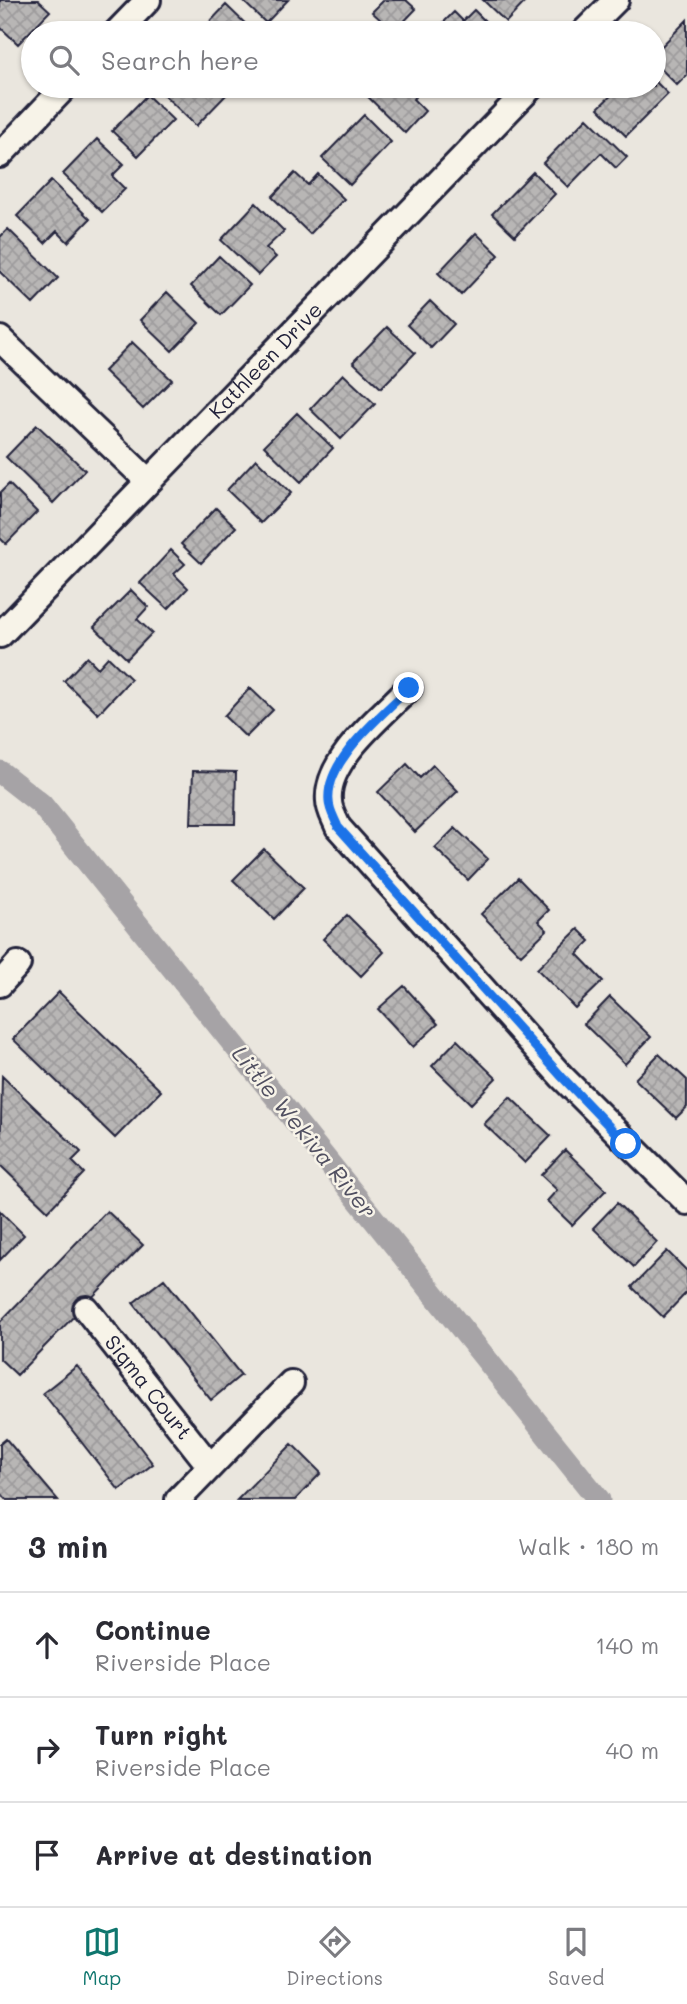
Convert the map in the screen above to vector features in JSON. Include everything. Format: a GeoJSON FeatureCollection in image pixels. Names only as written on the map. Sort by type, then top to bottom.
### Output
{"type":"FeatureCollection","features":[{"type":"Feature","properties":{"kind":"street"},"geometry":{"type":"LineString","coordinates":[[128,21],[148,0]]}},
{"type":"Feature","properties":{"kind":"street"},"geometry":{"type":"LineString","coordinates":[[595,21],[616,0]]}},
{"type":"Feature","properties":{"kind":"street"},"geometry":{"type":"LineString","coordinates":[[0,155],[55,98]]}},
{"type":"Feature","properties":{"kind":"street","name":"Kathleen Drive"},"geometry":{"type":"LineString","coordinates":[[0,635],[520,98]]}},
{"type":"Feature","properties":{"kind":"street"},"geometry":{"type":"LineString","coordinates":[[0,339],[148,480]]}},
{"type":"Feature","properties":{"kind":"street"},"geometry":{"type":"LineString","coordinates":[[409,688],[355,744],[330,782],[328,803],[338,827],[562,1077],[687,1202]]}},
{"type":"Feature","properties":{"kind":"street"},"geometry":{"type":"LineString","coordinates":[[0,984],[18,964]]}},
{"type":"Feature","properties":{"kind":"street","name":"Sigma Court"},"geometry":{"type":"LineString","coordinates":[[86,1309],[210,1466]]}},
{"type":"Feature","properties":{"kind":"street"},"geometry":{"type":"LineString","coordinates":[[177,1500],[291,1383]]}},
{"type":"Feature","properties":{"kind":"building"},"geometry":{"type":"Polygon","coordinates":[[[0,0],[38,0],[50,11],[40,21],[21,21],[21,41],[18,44],[0,27],[0,0]]]}},
{"type":"Feature","properties":{"kind":"building"},"geometry":{"type":"Polygon","coordinates":[[[242,0],[288,0],[268,21],[264,21],[242,0]]]}},
{"type":"Feature","properties":{"kind":"building"},"geometry":{"type":"Polygon","coordinates":[[[384,0],[406,0],[416,9],[405,21],[382,21],[372,12],[384,0]]]}},
{"type":"Feature","properties":{"kind":"building"},"geometry":{"type":"Polygon","coordinates":[[[483,0],[527,0],[507,21],[483,0]]]}},
{"type":"Feature","properties":{"kind":"building"},"geometry":{"type":"Polygon","coordinates":[[[226,5],[243,21],[211,21],[226,5]]]}},
{"type":"Feature","properties":{"kind":"building"},"geometry":{"type":"Polygon","coordinates":[[[474,10],[485,21],[463,21],[474,10]]]}},
{"type":"Feature","properties":{"kind":"building"},"geometry":{"type":"Polygon","coordinates":[[[454,12],[463,21],[445,21],[454,12]]]}},
{"type":"Feature","properties":{"kind":"building"},"geometry":{"type":"Polygon","coordinates":[[[687,20],[687,75],[677,85],[666,74],[666,42],[687,20]]]}},
{"type":"Feature","properties":{"kind":"building"},"geometry":{"type":"Polygon","coordinates":[[[144,98],[150,98],[173,120],[138,156],[112,131],[144,98]]]}},
{"type":"Feature","properties":{"kind":"building"},"geometry":{"type":"Polygon","coordinates":[[[167,98],[223,98],[196,126],[167,98]]]}},
{"type":"Feature","properties":{"kind":"building"},"geometry":{"type":"Polygon","coordinates":[[[369,98],[414,98],[425,111],[405,133],[369,98]]]}},
{"type":"Feature","properties":{"kind":"building"},"geometry":{"type":"Polygon","coordinates":[[[608,98],[664,98],[626,136],[598,108],[608,98]]]}},
{"type":"Feature","properties":{"kind":"building"},"geometry":{"type":"Polygon","coordinates":[[[364,115],[391,142],[350,185],[322,158],[364,115]]]}},
{"type":"Feature","properties":{"kind":"building"},"geometry":{"type":"Polygon","coordinates":[[[587,118],[627,157],[616,168],[601,153],[568,187],[543,163],[587,118]]]}},
{"type":"Feature","properties":{"kind":"building"},"geometry":{"type":"Polygon","coordinates":[[[97,139],[124,164],[112,176],[125,189],[102,212],[63,174],[97,139]]]}},
{"type":"Feature","properties":{"kind":"building"},"geometry":{"type":"Polygon","coordinates":[[[533,172],[555,194],[515,236],[492,214],[533,172]]]}},
{"type":"Feature","properties":{"kind":"building"},"geometry":{"type":"Polygon","coordinates":[[[295,173],[308,185],[318,174],[344,199],[310,234],[272,197],[295,173]]]}},
{"type":"Feature","properties":{"kind":"building"},"geometry":{"type":"Polygon","coordinates":[[[51,181],[90,219],[68,242],[57,231],[45,243],[17,216],[51,181]]]}},
{"type":"Feature","properties":{"kind":"building"},"geometry":{"type":"Polygon","coordinates":[[[256,203],[284,231],[266,248],[276,257],[258,275],[221,240],[256,203]]]}},
{"type":"Feature","properties":{"kind":"building"},"geometry":{"type":"Polygon","coordinates":[[[8,229],[58,278],[33,304],[0,272],[0,237],[8,229]]]}},
{"type":"Feature","properties":{"kind":"building"},"geometry":{"type":"Polygon","coordinates":[[[476,233],[499,255],[461,295],[438,273],[476,233]]]}},
{"type":"Feature","properties":{"kind":"building"},"geometry":{"type":"Polygon","coordinates":[[[219,256],[250,285],[221,315],[191,286],[219,256]]]}},
{"type":"Feature","properties":{"kind":"building"},"geometry":{"type":"Polygon","coordinates":[[[167,292],[199,323],[172,351],[140,320],[167,292]]]}},
{"type":"Feature","properties":{"kind":"building"},"geometry":{"type":"Polygon","coordinates":[[[430,301],[454,324],[431,348],[407,325],[430,301]]]}},
{"type":"Feature","properties":{"kind":"building"},"geometry":{"type":"Polygon","coordinates":[[[387,327],[415,353],[381,388],[353,362],[387,327]]]}},
{"type":"Feature","properties":{"kind":"building"},"geometry":{"type":"Polygon","coordinates":[[[132,342],[172,380],[143,409],[104,371],[132,342]]]}},
{"type":"Feature","properties":{"kind":"building"},"geometry":{"type":"Polygon","coordinates":[[[343,374],[375,404],[341,439],[310,409],[343,374]]]}},
{"type":"Feature","properties":{"kind":"building"},"geometry":{"type":"Polygon","coordinates":[[[297,413],[333,448],[301,482],[264,446],[297,413]]]}},
{"type":"Feature","properties":{"kind":"building"},"geometry":{"type":"Polygon","coordinates":[[[37,425],[85,470],[53,503],[6,457],[37,425]]]}},
{"type":"Feature","properties":{"kind":"building"},"geometry":{"type":"Polygon","coordinates":[[[256,459],[291,493],[261,523],[227,490],[256,459]]]}},
{"type":"Feature","properties":{"kind":"building"},"geometry":{"type":"Polygon","coordinates":[[[9,484],[37,512],[6,544],[0,538],[0,493],[9,484]]]}},
{"type":"Feature","properties":{"kind":"building"},"geometry":{"type":"Polygon","coordinates":[[[216,508],[236,527],[201,563],[181,544],[216,508]]]}},
{"type":"Feature","properties":{"kind":"building"},"geometry":{"type":"Polygon","coordinates":[[[171,550],[185,564],[174,574],[188,588],[168,609],[140,583],[171,550]]]}},
{"type":"Feature","properties":{"kind":"building"},"geometry":{"type":"Polygon","coordinates":[[[131,590],[148,607],[137,619],[152,633],[127,659],[94,627],[131,590]]]}},
{"type":"Feature","properties":{"kind":"building"},"geometry":{"type":"Polygon","coordinates":[[[87,657],[98,668],[108,657],[131,679],[98,714],[64,681],[87,657]]]}},
{"type":"Feature","properties":{"kind":"building"},"geometry":{"type":"Polygon","coordinates":[[[250,688],[273,710],[246,737],[224,716],[250,688]]]}},
{"type":"Feature","properties":{"kind":"building"},"geometry":{"type":"Polygon","coordinates":[[[407,764],[420,778],[433,765],[458,791],[415,832],[378,792],[407,764]]]}},
{"type":"Feature","properties":{"kind":"building"},"geometry":{"type":"Polygon","coordinates":[[[193,771],[236,772],[235,824],[191,824],[193,771]]]}},
{"type":"Feature","properties":{"kind":"building"},"geometry":{"type":"Polygon","coordinates":[[[455,828],[488,859],[468,880],[435,848],[455,828]]]}},
{"type":"Feature","properties":{"kind":"building"},"geometry":{"type":"Polygon","coordinates":[[[264,849],[304,888],[274,919],[233,880],[264,849]]]}},
{"type":"Feature","properties":{"kind":"building"},"geometry":{"type":"Polygon","coordinates":[[[518,878],[549,910],[538,921],[547,930],[521,955],[481,914],[518,878]]]}},
{"type":"Feature","properties":{"kind":"building"},"geometry":{"type":"Polygon","coordinates":[[[347,915],[384,952],[361,976],[323,939],[347,915]]]}},
{"type":"Feature","properties":{"kind":"building"},"geometry":{"type":"Polygon","coordinates":[[[578,929],[590,941],[577,954],[603,981],[575,1008],[537,969],[578,929]]]}},
{"type":"Feature","properties":{"kind":"building"},"geometry":{"type":"Polygon","coordinates":[[[404,986],[438,1024],[413,1047],[378,1009],[404,986]]]}},
{"type":"Feature","properties":{"kind":"building"},"geometry":{"type":"Polygon","coordinates":[[[59,992],[161,1091],[115,1138],[13,1039],[59,992]]]}},
{"type":"Feature","properties":{"kind":"building"},"geometry":{"type":"Polygon","coordinates":[[[610,997],[651,1037],[625,1064],[584,1024],[610,997]]]}},
{"type":"Feature","properties":{"kind":"building"},"geometry":{"type":"Polygon","coordinates":[[[457,1040],[496,1078],[471,1104],[432,1066],[457,1040]]]}},
{"type":"Feature","properties":{"kind":"building"},"geometry":{"type":"Polygon","coordinates":[[[659,1054],[687,1080],[687,1107],[676,1118],[635,1079],[659,1054]]]}},
{"type":"Feature","properties":{"kind":"building"},"geometry":{"type":"Polygon","coordinates":[[[2,1076],[81,1152],[72,1161],[84,1173],[48,1211],[0,1165],[2,1076]]]}},
{"type":"Feature","properties":{"kind":"building"},"geometry":{"type":"Polygon","coordinates":[[[510,1097],[551,1136],[525,1163],[484,1124],[510,1097]]]}},
{"type":"Feature","properties":{"kind":"building"},"geometry":{"type":"Polygon","coordinates":[[[565,1150],[606,1190],[572,1225],[547,1201],[557,1190],[541,1175],[565,1150]]]}},
{"type":"Feature","properties":{"kind":"building"},"geometry":{"type":"Polygon","coordinates":[[[617,1203],[657,1242],[634,1267],[593,1228],[617,1203]]]}},
{"type":"Feature","properties":{"kind":"building"},"geometry":{"type":"Polygon","coordinates":[[[0,1211],[24,1235],[0,1260],[0,1211]]]}},
{"type":"Feature","properties":{"kind":"building"},"geometry":{"type":"Polygon","coordinates":[[[107,1211],[143,1245],[17,1375],[0,1359],[0,1322],[107,1211]]]}},
{"type":"Feature","properties":{"kind":"building"},"geometry":{"type":"Polygon","coordinates":[[[667,1251],[687,1271],[687,1292],[663,1317],[632,1287],[667,1251]]]}},
{"type":"Feature","properties":{"kind":"building"},"geometry":{"type":"Polygon","coordinates":[[[164,1279],[241,1375],[211,1400],[133,1303],[164,1279]]]}},
{"type":"Feature","properties":{"kind":"building"},"geometry":{"type":"Polygon","coordinates":[[[77,1366],[153,1464],[119,1490],[43,1393],[77,1366]]]}},
{"type":"Feature","properties":{"kind":"building"},"geometry":{"type":"Polygon","coordinates":[[[6,1439],[58,1500],[7,1500],[0,1492],[0,1444],[6,1439]]]}},
{"type":"Feature","properties":{"kind":"building"},"geometry":{"type":"Polygon","coordinates":[[[292,1444],[321,1473],[295,1500],[237,1500],[292,1444]]]}},
{"type":"Feature","properties":{"kind":"waterway","name":"Little Wekiva River"},"geometry":{"type":"LineString","coordinates":[[0,772],[41,804],[599,1500]]}},
{"type":"Feature","properties":{"kind":"route"},"geometry":{"type":"LineString","coordinates":[[409,688],[340,762],[330,782],[328,803],[338,827],[562,1077],[626,1144]]}}]}
